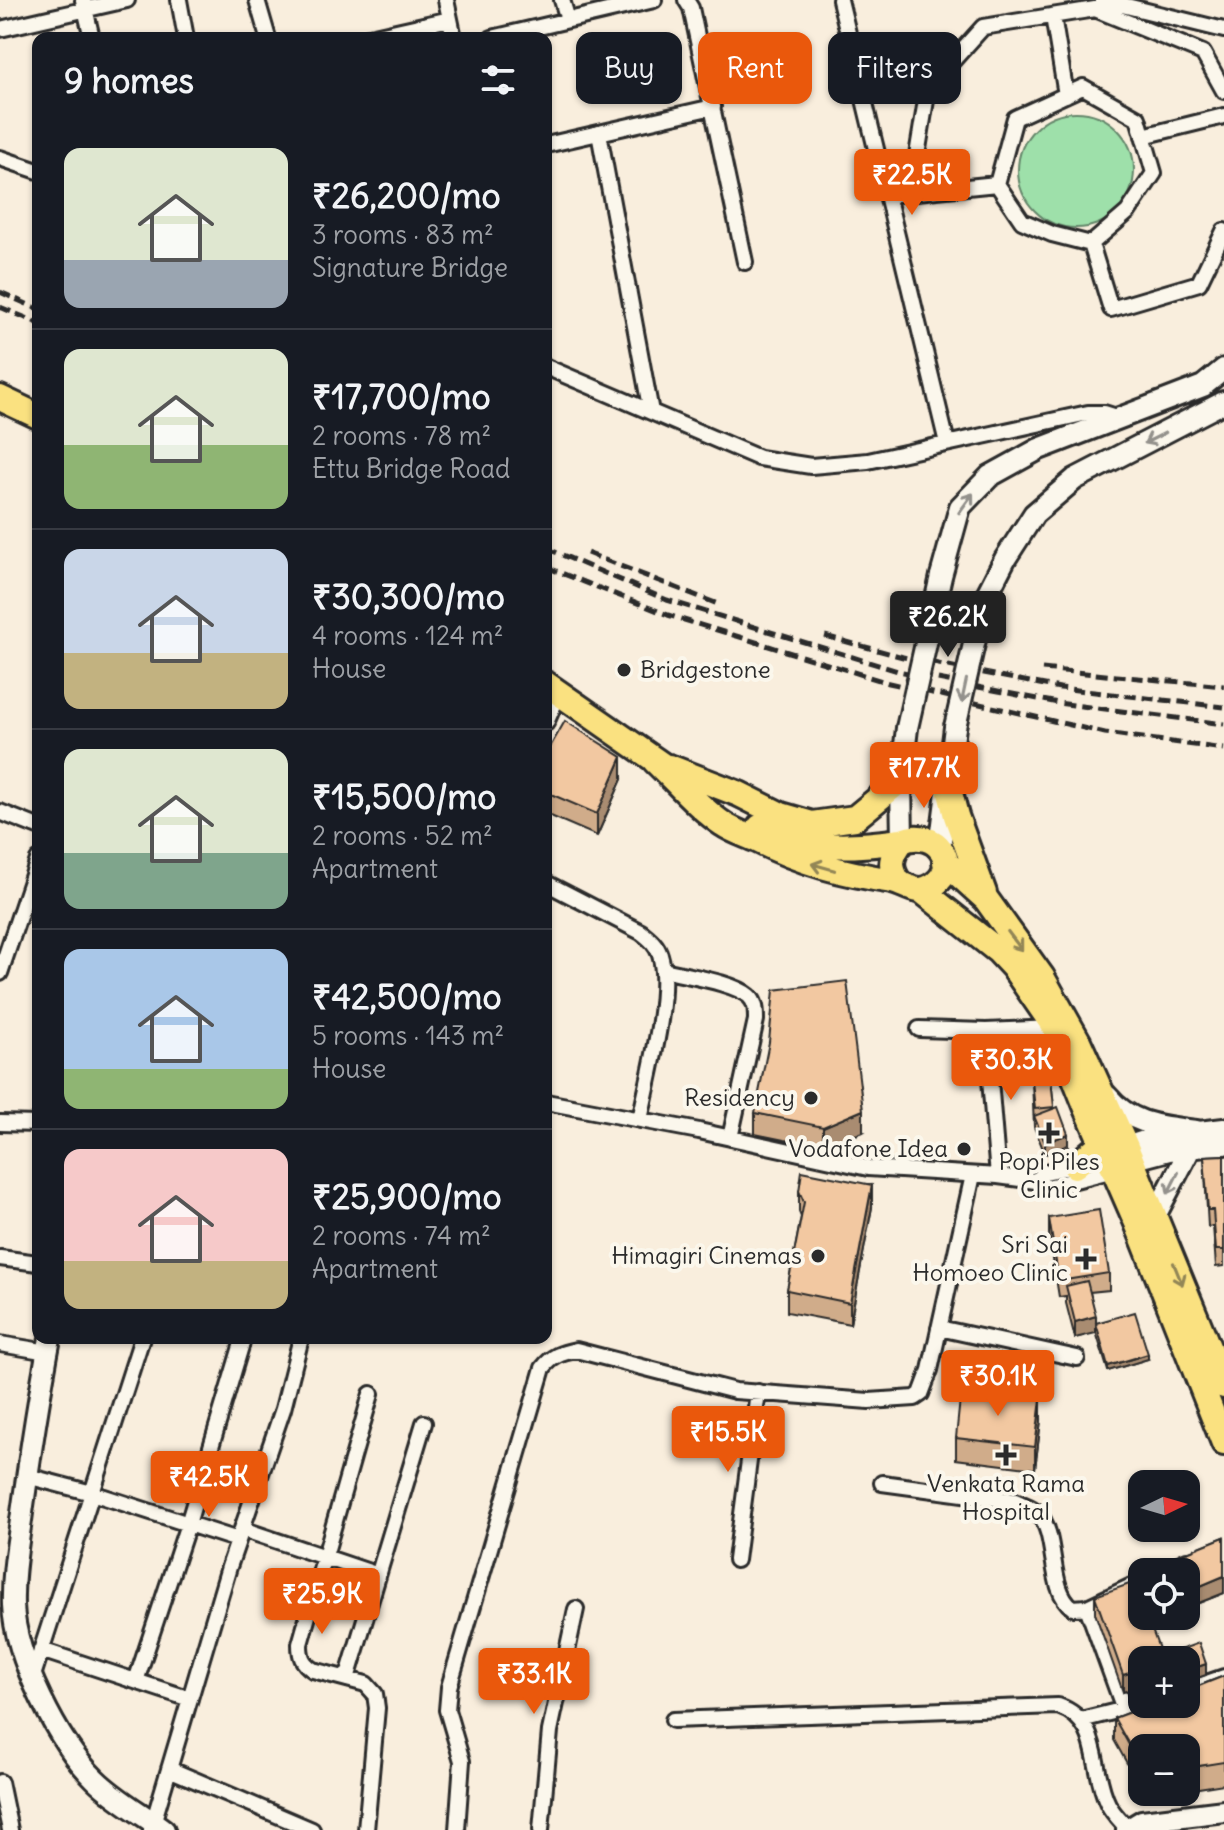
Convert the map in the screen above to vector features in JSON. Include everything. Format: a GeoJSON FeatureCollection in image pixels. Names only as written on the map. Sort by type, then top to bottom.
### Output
{"type":"FeatureCollection","features":[{"type":"Feature","properties":{"kind":"main road"},"geometry":{"type":"LineString","coordinates":[[0,398],[32,413]]}},
{"type":"Feature","properties":{"kind":"main road"},"geometry":{"type":"LineString","coordinates":[[552,688],[655,761],[762,828],[812,845],[842,847],[909,839],[934,841],[943,855],[986,899],[1042,977],[1078,1041],[1122,1155],[1224,1443]]}},
{"type":"Feature","properties":{"kind":"main road"},"geometry":{"type":"LineString","coordinates":[[655,761],[739,794],[781,815],[812,824],[855,818],[901,780]]}},
{"type":"Feature","properties":{"kind":"main road"},"geometry":{"type":"LineString","coordinates":[[655,761],[723,824],[794,859],[910,886],[936,884],[941,878],[943,855]]}},
{"type":"Feature","properties":{"kind":"main road"},"geometry":{"type":"LineString","coordinates":[[948,785],[986,899]]}},
{"type":"Feature","properties":{"kind":"main road"},"geometry":{"type":"LineString","coordinates":[[909,839],[892,859],[894,875],[998,951],[1013,967],[1055,1028],[1154,1218],[1224,1386]]}},
{"type":"Feature","properties":{"kind":"main road"},"geometry":{"type":"LineString","coordinates":[[1075,1166],[1122,1155]]}},
{"type":"Feature","properties":{"kind":"street"},"geometry":{"type":"LineString","coordinates":[[0,29],[84,4],[127,0]]}},
{"type":"Feature","properties":{"kind":"street"},"geometry":{"type":"LineString","coordinates":[[179,0],[185,32]]}},
{"type":"Feature","properties":{"kind":"street"},"geometry":{"type":"LineString","coordinates":[[257,0],[266,32]]}},
{"type":"Feature","properties":{"kind":"street"},"geometry":{"type":"LineString","coordinates":[[446,0],[453,32]]}},
{"type":"Feature","properties":{"kind":"street"},"geometry":{"type":"LineString","coordinates":[[562,0],[568,20]]}},
{"type":"Feature","properties":{"kind":"street"},"geometry":{"type":"LineString","coordinates":[[517,32],[654,0]]}},
{"type":"Feature","properties":{"kind":"street"},"geometry":{"type":"LineString","coordinates":[[686,0],[691,8],[745,262]]}},
{"type":"Feature","properties":{"kind":"street"},"geometry":{"type":"LineString","coordinates":[[840,0],[947,443]]}},
{"type":"Feature","properties":{"kind":"street"},"geometry":{"type":"LineString","coordinates":[[1102,0],[1224,30]]}},
{"type":"Feature","properties":{"kind":"street"},"geometry":{"type":"LineString","coordinates":[[84,4],[91,32]]}},
{"type":"Feature","properties":{"kind":"street"},"geometry":{"type":"LineString","coordinates":[[911,192],[928,88],[983,27],[1095,9],[1203,53],[1224,91]]}},
{"type":"Feature","properties":{"kind":"street"},"geometry":{"type":"LineString","coordinates":[[1053,16],[1066,95]]}},
{"type":"Feature","properties":{"kind":"street"},"geometry":{"type":"LineString","coordinates":[[392,32],[450,19]]}},
{"type":"Feature","properties":{"kind":"street"},"geometry":{"type":"LineString","coordinates":[[1083,87],[1138,118],[1154,173],[1128,212],[1091,244],[1052,234],[1022,221],[997,184],[1015,118],[1083,87]]}},
{"type":"Feature","properties":{"kind":"street"},"geometry":{"type":"LineString","coordinates":[[552,144],[713,107]]}},
{"type":"Feature","properties":{"kind":"street"},"geometry":{"type":"LineString","coordinates":[[1143,136],[1224,116]]}},
{"type":"Feature","properties":{"kind":"street"},"geometry":{"type":"LineString","coordinates":[[599,133],[651,412]]}},
{"type":"Feature","properties":{"kind":"street"},"geometry":{"type":"LineString","coordinates":[[0,158],[32,169]]}},
{"type":"Feature","properties":{"kind":"street"},"geometry":{"type":"LineString","coordinates":[[887,195],[997,184]]}},
{"type":"Feature","properties":{"kind":"street"},"geometry":{"type":"LineString","coordinates":[[1091,244],[1111,309],[1199,283],[1224,231]]}},
{"type":"Feature","properties":{"kind":"street"},"geometry":{"type":"LineString","coordinates":[[909,839],[901,780],[907,728],[960,507],[990,476],[1039,449],[1203,386],[1224,369]]}},
{"type":"Feature","properties":{"kind":"street"},"geometry":{"type":"LineString","coordinates":[[552,370],[759,458],[811,466],[868,461],[1088,413],[1104,413],[1122,419]]}},
{"type":"Feature","properties":{"kind":"street"},"geometry":{"type":"LineString","coordinates":[[943,855],[955,727],[984,600],[1005,559],[1034,514],[1075,479],[1224,402]]}},
{"type":"Feature","properties":{"kind":"street"},"geometry":{"type":"LineString","coordinates":[[0,812],[32,825]]}},
{"type":"Feature","properties":{"kind":"street"},"geometry":{"type":"LineString","coordinates":[[0,973],[32,878]]}},
{"type":"Feature","properties":{"kind":"street"},"geometry":{"type":"LineString","coordinates":[[552,886],[641,932],[655,945],[664,970],[665,989],[640,1120]]}},
{"type":"Feature","properties":{"kind":"street"},"geometry":{"type":"LineString","coordinates":[[664,970],[736,989],[749,996],[754,1004],[756,1020],[730,1138]]}},
{"type":"Feature","properties":{"kind":"street"},"geometry":{"type":"LineString","coordinates":[[919,1029],[986,1031],[1055,1028]]}},
{"type":"Feature","properties":{"kind":"street"},"geometry":{"type":"LineString","coordinates":[[986,1031],[998,1176]]}},
{"type":"Feature","properties":{"kind":"street"},"geometry":{"type":"LineString","coordinates":[[1094,1080],[1117,1108],[1134,1120],[1194,1139],[1224,1129]]}},
{"type":"Feature","properties":{"kind":"street"},"geometry":{"type":"LineString","coordinates":[[552,1103],[868,1168],[998,1176],[1036,1181],[1048,1187],[1097,1177],[1122,1155],[1157,1137],[1224,1144]]}},
{"type":"Feature","properties":{"kind":"street"},"geometry":{"type":"LineString","coordinates":[[0,1123],[32,1124]]}},
{"type":"Feature","properties":{"kind":"street"},"geometry":{"type":"LineString","coordinates":[[1154,1218],[1194,1139]]}},
{"type":"Feature","properties":{"kind":"street"},"geometry":{"type":"LineString","coordinates":[[1036,1181],[1045,1172],[1075,1166]]}},
{"type":"Feature","properties":{"kind":"street"},"geometry":{"type":"LineString","coordinates":[[457,1830],[462,1761],[447,1710],[449,1687],[543,1368],[550,1358],[562,1352],[587,1352],[735,1391],[869,1401],[915,1398],[926,1385],[973,1175]]}},
{"type":"Feature","properties":{"kind":"street"},"geometry":{"type":"LineString","coordinates":[[0,1258],[32,1262]]}},
{"type":"Feature","properties":{"kind":"street"},"geometry":{"type":"LineString","coordinates":[[939,1328],[1077,1358]]}},
{"type":"Feature","properties":{"kind":"street"},"geometry":{"type":"LineString","coordinates":[[0,1344],[49,1345],[7,1590],[32,1679],[69,1748],[94,1779],[156,1827],[169,1769],[240,1534],[283,1409],[299,1344]]}},
{"type":"Feature","properties":{"kind":"street"},"geometry":{"type":"LineString","coordinates":[[32,1679],[140,1344]]}},
{"type":"Feature","properties":{"kind":"street"},"geometry":{"type":"LineString","coordinates":[[136,1681],[188,1524],[242,1344]]}},
{"type":"Feature","properties":{"kind":"street"},"geometry":{"type":"LineString","coordinates":[[736,1560],[758,1392]]}},
{"type":"Feature","properties":{"kind":"street"},"geometry":{"type":"LineString","coordinates":[[366,1830],[376,1701],[371,1688],[306,1666],[300,1644],[371,1394]]}},
{"type":"Feature","properties":{"kind":"street"},"geometry":{"type":"LineString","coordinates":[[347,1679],[424,1423]]}},
{"type":"Feature","properties":{"kind":"street"},"geometry":{"type":"LineString","coordinates":[[27,1476],[188,1524],[240,1534],[378,1575]]}},
{"type":"Feature","properties":{"kind":"street"},"geometry":{"type":"LineString","coordinates":[[882,1483],[1015,1501],[1031,1507],[1043,1520],[1062,1596],[1073,1608],[1087,1607],[1128,1588]]}},
{"type":"Feature","properties":{"kind":"street"},"geometry":{"type":"LineString","coordinates":[[1192,1558],[1199,1555]]}},
{"type":"Feature","properties":{"kind":"street"},"geometry":{"type":"LineString","coordinates":[[1087,1607],[1124,1709]]}},
{"type":"Feature","properties":{"kind":"street"},"geometry":{"type":"LineString","coordinates":[[541,1830],[550,1731],[576,1609]]}},
{"type":"Feature","properties":{"kind":"street"},"geometry":{"type":"LineString","coordinates":[[41,1650],[190,1699]]}},
{"type":"Feature","properties":{"kind":"street"},"geometry":{"type":"LineString","coordinates":[[1200,1685],[1224,1677]]}},
{"type":"Feature","properties":{"kind":"street"},"geometry":{"type":"LineString","coordinates":[[673,1720],[1058,1706],[1072,1711],[1089,1734],[1107,1803],[1128,1830],[1142,1821],[1224,1811]]}},
{"type":"Feature","properties":{"kind":"street"},"geometry":{"type":"LineString","coordinates":[[1081,1720],[1128,1708]]}},
{"type":"Feature","properties":{"kind":"street"},"geometry":{"type":"LineString","coordinates":[[169,1769],[312,1830]]}},
{"type":"Feature","properties":{"kind":"street"},"geometry":{"type":"LineString","coordinates":[[0,1782],[10,1830]]}},
{"type":"Feature","properties":{"kind":"green space"},"geometry":{"type":"Polygon","coordinates":[[[1076,112],[1098,116],[1117,129],[1130,148],[1134,170],[1130,192],[1117,211],[1098,224],[1076,228],[1054,224],[1035,211],[1022,192],[1018,170],[1022,148],[1035,129],[1054,116],[1076,112]]]}},
{"type":"Feature","properties":{"kind":"building"},"geometry":{"type":"Polygon","coordinates":[[[565,721],[622,757],[597,814],[552,795],[552,744],[565,721]]]}},
{"type":"Feature","properties":{"kind":"building","name":"Residency"},"geometry":{"type":"Polygon","coordinates":[[[847,981],[863,1110],[823,1127],[755,1113],[769,1042],[774,990],[847,981]]]}},
{"type":"Feature","properties":{"kind":"building"},"geometry":{"type":"Polygon","coordinates":[[[1051,1079],[1054,1107],[1035,1109],[1032,1081],[1051,1079]]]}},
{"type":"Feature","properties":{"kind":"building"},"geometry":{"type":"Polygon","coordinates":[[[1058,1107],[1068,1134],[1045,1143],[1034,1116],[1058,1107]]]}},
{"type":"Feature","properties":{"kind":"building"},"geometry":{"type":"Polygon","coordinates":[[[1224,1155],[1224,1250],[1216,1250],[1213,1210],[1208,1210],[1204,1156],[1224,1155]]]}},
{"type":"Feature","properties":{"kind":"building"},"geometry":{"type":"Polygon","coordinates":[[[802,1171],[872,1185],[850,1303],[787,1290],[804,1202],[799,1191],[802,1171]]]}},
{"type":"Feature","properties":{"kind":"building"},"geometry":{"type":"Polygon","coordinates":[[[1099,1210],[1109,1273],[1059,1281],[1049,1218],[1099,1210]]]}},
{"type":"Feature","properties":{"kind":"building"},"geometry":{"type":"Polygon","coordinates":[[[1087,1281],[1096,1316],[1075,1322],[1066,1286],[1087,1281]]]}},
{"type":"Feature","properties":{"kind":"building"},"geometry":{"type":"Polygon","coordinates":[[[1135,1312],[1148,1354],[1108,1366],[1096,1323],[1135,1312]]]}},
{"type":"Feature","properties":{"kind":"building"},"geometry":{"type":"Polygon","coordinates":[[[961,1389],[1041,1399],[1035,1447],[956,1438],[961,1389]]]}},
{"type":"Feature","properties":{"kind":"building"},"geometry":{"type":"Polygon","coordinates":[[[1224,1537],[1224,1576],[1200,1586],[1200,1558],[1172,1558],[1224,1537]]]}},
{"type":"Feature","properties":{"kind":"building"},"geometry":{"type":"Polygon","coordinates":[[[1128,1584],[1128,1630],[1152,1630],[1158,1646],[1128,1646],[1128,1673],[1123,1675],[1095,1596],[1128,1584]]]}},
{"type":"Feature","properties":{"kind":"building"},"geometry":{"type":"Polygon","coordinates":[[[1200,1646],[1206,1664],[1200,1666],[1200,1646]]]}},
{"type":"Feature","properties":{"kind":"building"},"geometry":{"type":"Polygon","coordinates":[[[1224,1676],[1224,1762],[1200,1766],[1200,1734],[1128,1734],[1128,1743],[1114,1718],[1128,1713],[1128,1718],[1200,1718],[1200,1685],[1224,1676]]]}},
{"type":"Feature","properties":{"kind":"railway"},"geometry":{"type":"LineString","coordinates":[[0,292],[32,306]]}},
{"type":"Feature","properties":{"kind":"railway"},"geometry":{"type":"LineString","coordinates":[[0,307],[32,320]]}},
{"type":"Feature","properties":{"kind":"railway"},"geometry":{"type":"LineString","coordinates":[[552,551],[667,600],[898,671],[1058,703],[1224,724]]}},
{"type":"Feature","properties":{"kind":"railway"},"geometry":{"type":"LineString","coordinates":[[587,553],[718,604]]}},
{"type":"Feature","properties":{"kind":"railway"},"geometry":{"type":"LineString","coordinates":[[552,569],[668,615],[889,683],[1105,733],[1224,749]]}},
{"type":"Feature","properties":{"kind":"railway"},"geometry":{"type":"LineString","coordinates":[[825,636],[903,657],[1060,688],[1224,707]]}},
{"type":"Feature","properties":{"kind":"railway"},"geometry":{"type":"LineString","coordinates":[[1042,669],[1224,686]]}},
{"type":"Feature","properties":{"kind":"place","name":"Bridgestone"},"geometry":{"type":"Point","coordinates":[624,670]}},
{"type":"Feature","properties":{"kind":"place","name":"Residency"},"geometry":{"type":"Point","coordinates":[811,1098]}},
{"type":"Feature","properties":{"kind":"place","name":"Popi Piles Clinic"},"geometry":{"type":"Point","coordinates":[1049,1133]}},
{"type":"Feature","properties":{"kind":"place","name":"Vodafone Idea"},"geometry":{"type":"Point","coordinates":[964,1149]}},
{"type":"Feature","properties":{"kind":"place","name":"Himagiri Cinemas"},"geometry":{"type":"Point","coordinates":[818,1256]}},
{"type":"Feature","properties":{"kind":"place","name":"Sri Sai Homoeo Clinic"},"geometry":{"type":"Point","coordinates":[1086,1259]}},
{"type":"Feature","properties":{"kind":"place","name":"Venkata Rama Hospital"},"geometry":{"type":"Point","coordinates":[1006,1455]}}]}
